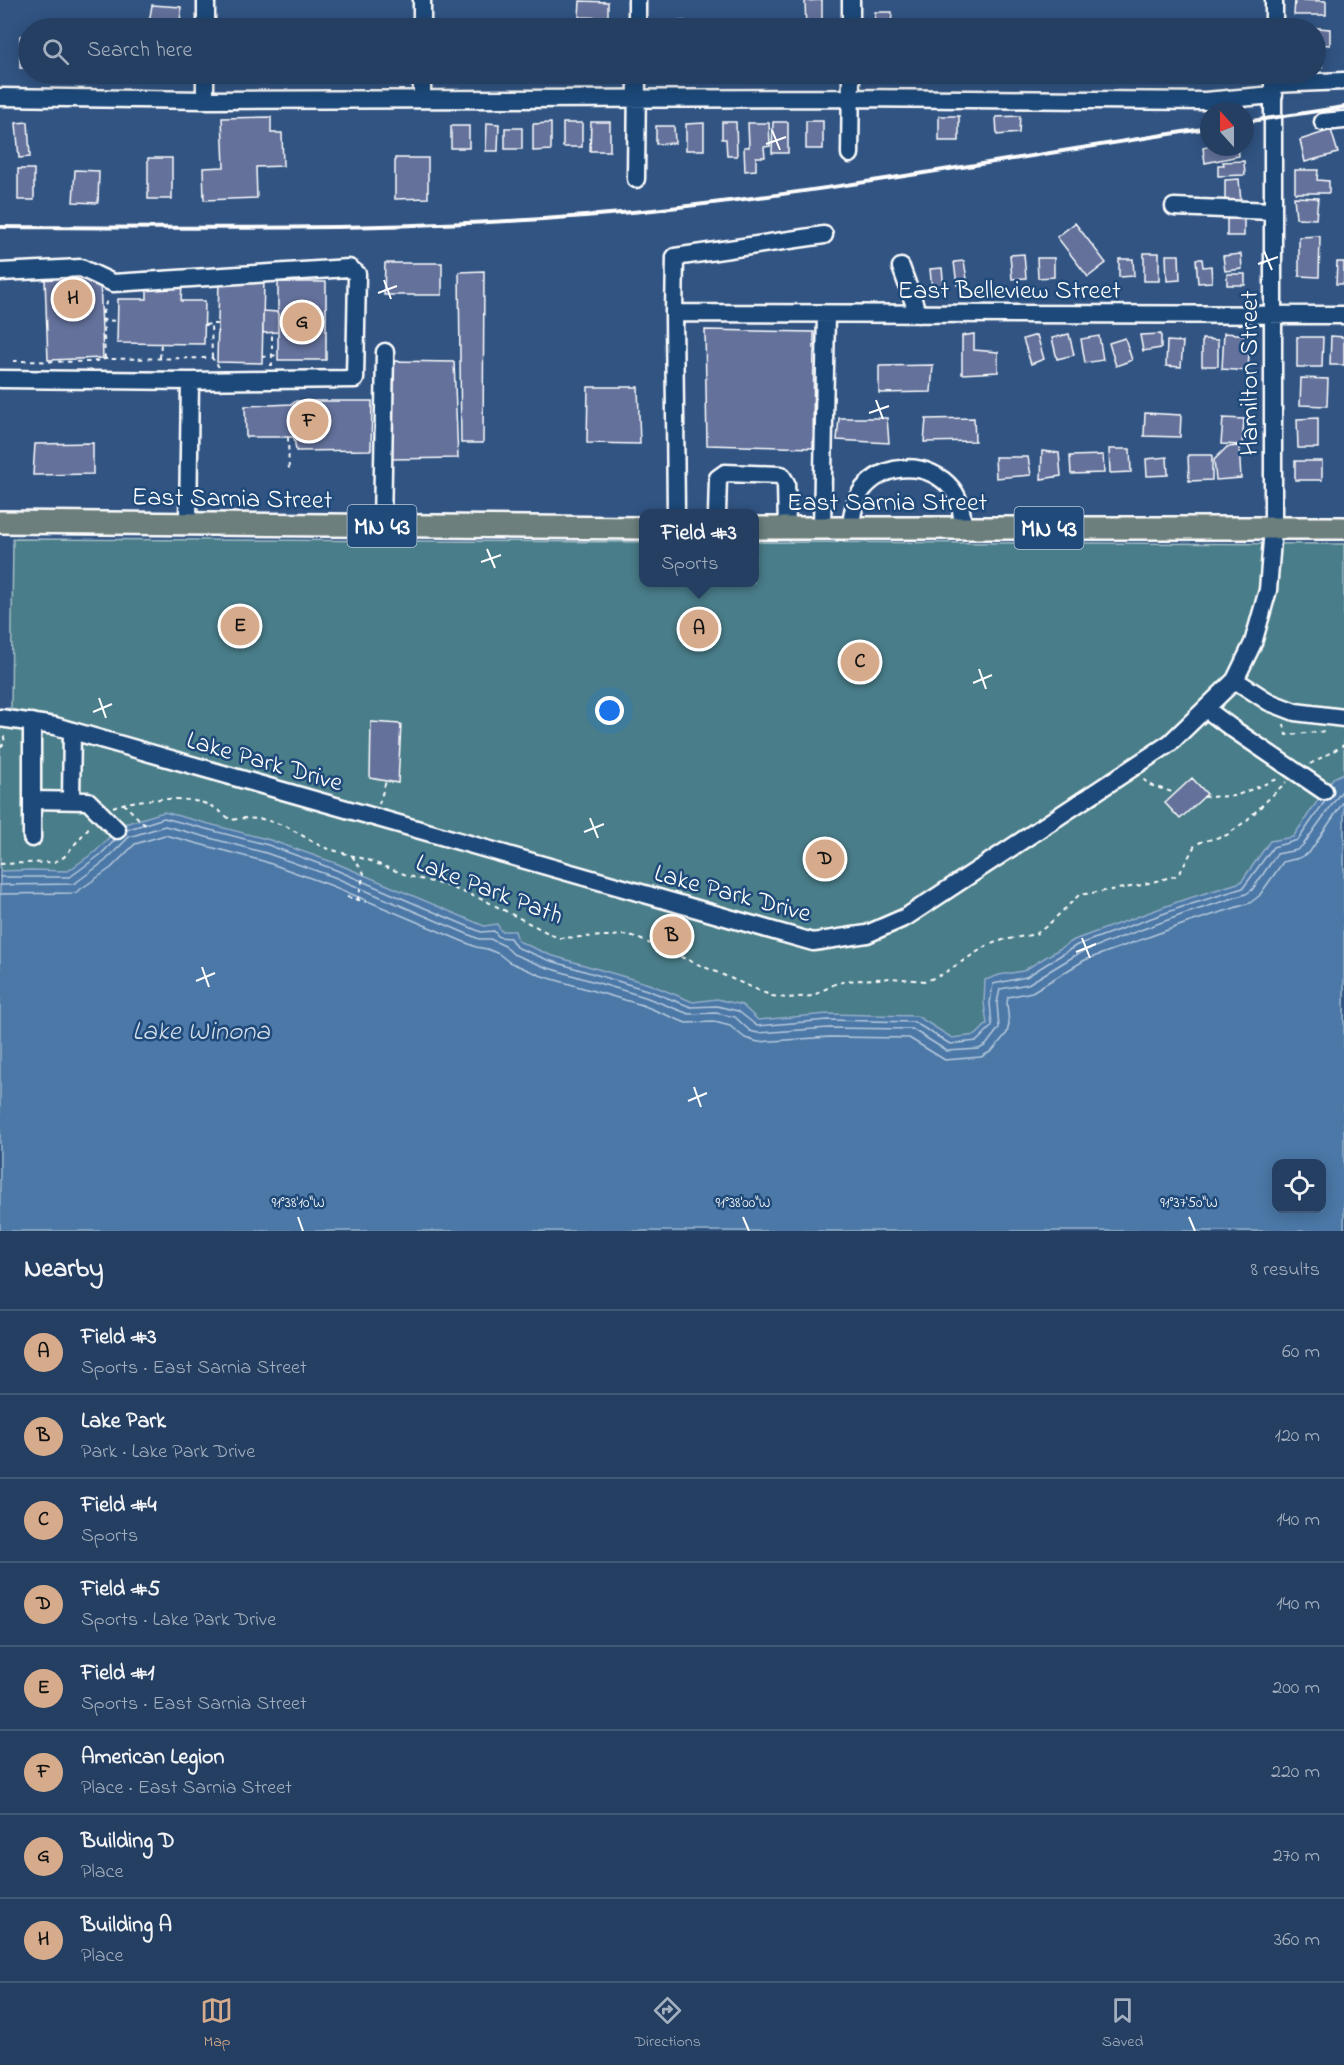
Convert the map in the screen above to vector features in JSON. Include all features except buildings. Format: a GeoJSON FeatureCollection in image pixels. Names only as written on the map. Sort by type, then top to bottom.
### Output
{"type":"FeatureCollection","features":[{"type":"Feature","properties":{"kind":"main road","name":"East Sarnia Street"},"geometry":{"type":"LineString","coordinates":[[0,522],[639,528]]}},
{"type":"Feature","properties":{"kind":"main road","name":"East Sarnia Street"},"geometry":{"type":"LineString","coordinates":[[759,528],[1344,528]]}},
{"type":"Feature","properties":{"kind":"street"},"geometry":{"type":"LineString","coordinates":[[206,0],[206,18]]}},
{"type":"Feature","properties":{"kind":"street"},"geometry":{"type":"LineString","coordinates":[[422,0],[422,18]]}},
{"type":"Feature","properties":{"kind":"street"},"geometry":{"type":"LineString","coordinates":[[637,0],[637,18]]}},
{"type":"Feature","properties":{"kind":"street"},"geometry":{"type":"LineString","coordinates":[[851,0],[851,18]]}},
{"type":"Feature","properties":{"kind":"street"},"geometry":{"type":"LineString","coordinates":[[1274,0],[1274,18]]}},
{"type":"Feature","properties":{"kind":"street"},"geometry":{"type":"LineString","coordinates":[[1326,82],[1344,81]]}},
{"type":"Feature","properties":{"kind":"street"},"geometry":{"type":"LineString","coordinates":[[205,84],[206,100]]}},
{"type":"Feature","properties":{"kind":"street"},"geometry":{"type":"LineString","coordinates":[[422,84],[422,99]]}},
{"type":"Feature","properties":{"kind":"street"},"geometry":{"type":"LineString","coordinates":[[636,179],[637,84]]}},
{"type":"Feature","properties":{"kind":"street"},"geometry":{"type":"LineString","coordinates":[[850,84],[850,154]]}},
{"type":"Feature","properties":{"kind":"street"},"geometry":{"type":"LineString","coordinates":[[0,98],[206,100],[851,98],[1205,101],[1273,84]]}},
{"type":"Feature","properties":{"kind":"street","name":"Hamilton Street"},"geometry":{"type":"LineString","coordinates":[[1273,84],[1273,528]]}},
{"type":"Feature","properties":{"kind":"street"},"geometry":{"type":"LineString","coordinates":[[1323,122],[1344,120]]}},
{"type":"Feature","properties":{"kind":"street"},"geometry":{"type":"LineString","coordinates":[[1174,207],[1272,210]]}},
{"type":"Feature","properties":{"kind":"street"},"geometry":{"type":"LineString","coordinates":[[676,509],[675,257],[825,235]]}},
{"type":"Feature","properties":{"kind":"street"},"geometry":{"type":"LineString","coordinates":[[901,267],[918,314]]}},
{"type":"Feature","properties":{"kind":"street"},"geometry":{"type":"LineString","coordinates":[[0,272],[81,268],[113,283],[350,268],[357,274],[355,379],[190,381],[0,379]]}},
{"type":"Feature","properties":{"kind":"street","name":"East Belleview Street"},"geometry":{"type":"LineString","coordinates":[[674,313],[1344,315]]}},
{"type":"Feature","properties":{"kind":"street"},"geometry":{"type":"LineString","coordinates":[[822,528],[826,314]]}},
{"type":"Feature","properties":{"kind":"street"},"geometry":{"type":"LineString","coordinates":[[382,526],[385,352]]}},
{"type":"Feature","properties":{"kind":"street"},"geometry":{"type":"LineString","coordinates":[[188,523],[190,381]]}},
{"type":"Feature","properties":{"kind":"street"},"geometry":{"type":"LineString","coordinates":[[851,528],[853,508],[862,490],[878,476],[897,468],[917,468],[937,476],[952,489],[961,508],[963,528]]}},
{"type":"Feature","properties":{"kind":"street"},"geometry":{"type":"LineString","coordinates":[[717,509],[718,478],[725,473],[781,475],[786,483],[787,528]]}},
{"type":"Feature","properties":{"kind":"street","name":"Lake Park Drive"},"geometry":{"type":"LineString","coordinates":[[0,717],[72,731],[813,942],[867,934],[906,917],[1170,743],[1235,680],[1253,643],[1268,590],[1273,528]]}},
{"type":"Feature","properties":{"kind":"street"},"geometry":{"type":"LineString","coordinates":[[1235,680],[1269,702],[1295,712],[1344,718]]}},
{"type":"Feature","properties":{"kind":"street"},"geometry":{"type":"LineString","coordinates":[[1206,709],[1324,791]]}},
{"type":"Feature","properties":{"kind":"street"},"geometry":{"type":"LineString","coordinates":[[32,722],[32,838]]}},
{"type":"Feature","properties":{"kind":"street"},"geometry":{"type":"LineString","coordinates":[[71,800],[72,731]]}},
{"type":"Feature","properties":{"kind":"street"},"geometry":{"type":"LineString","coordinates":[[32,800],[88,801],[117,830]]}},
{"type":"Feature","properties":{"kind":"path"},"geometry":{"type":"LineString","coordinates":[[105,359],[102,320],[113,283]]}},
{"type":"Feature","properties":{"kind":"path"},"geometry":{"type":"LineString","coordinates":[[102,320],[117,321]]}},
{"type":"Feature","properties":{"kind":"path"},"geometry":{"type":"LineString","coordinates":[[211,324],[212,358],[219,367]]}},
{"type":"Feature","properties":{"kind":"path"},"geometry":{"type":"LineString","coordinates":[[205,325],[218,324]]}},
{"type":"Feature","properties":{"kind":"path"},"geometry":{"type":"LineString","coordinates":[[261,365],[272,365],[272,332]]}},
{"type":"Feature","properties":{"kind":"path"},"geometry":{"type":"LineString","coordinates":[[160,358],[161,344]]}},
{"type":"Feature","properties":{"kind":"path"},"geometry":{"type":"LineString","coordinates":[[262,357],[278,355]]}},
{"type":"Feature","properties":{"kind":"path"},"geometry":{"type":"LineString","coordinates":[[13,361],[91,362],[105,359],[212,358]]}},
{"type":"Feature","properties":{"kind":"path"},"geometry":{"type":"LineString","coordinates":[[288,437],[289,473]]}},
{"type":"Feature","properties":{"kind":"path"},"geometry":{"type":"LineString","coordinates":[[0,725],[6,739],[0,747]]}},
{"type":"Feature","properties":{"kind":"path","name":"Lake Park Path"},"geometry":{"type":"LineString","coordinates":[[0,864],[54,862],[64,856],[102,813],[123,803],[163,799],[210,805],[231,820],[262,819],[286,826],[322,847],[447,886],[486,901],[558,938],[630,935],[772,996],[787,998],[812,996],[846,981],[891,978],[926,981],[941,975],[988,945],[1036,934],[1080,895],[1137,886],[1175,876],[1181,871],[1195,845],[1227,835],[1247,820],[1296,772],[1344,745]]}},
{"type":"Feature","properties":{"kind":"path"},"geometry":{"type":"LineString","coordinates":[[1134,767],[1145,782],[1161,790],[1175,793]]}},
{"type":"Feature","properties":{"kind":"path"},"geometry":{"type":"LineString","coordinates":[[1203,797],[1236,796],[1296,772]]}},
{"type":"Feature","properties":{"kind":"path"},"geometry":{"type":"LineString","coordinates":[[375,817],[386,781]]}},
{"type":"Feature","properties":{"kind":"path"},"geometry":{"type":"LineString","coordinates":[[123,803],[148,828]]}},
{"type":"Feature","properties":{"kind":"path"},"geometry":{"type":"LineString","coordinates":[[351,855],[364,873],[357,899]]}},
{"type":"Feature","properties":{"kind":"path"},"geometry":{"type":"LineString","coordinates":[[347,897],[367,902]]}},
{"type":"Feature","properties":{"kind":"green space"},"geometry":{"type":"Polygon","coordinates":[[[13,539],[639,542],[639,587],[759,587],[759,542],[1344,544],[1344,1231],[0,1231],[0,709],[11,708],[13,539]]]}},
{"type":"Feature","properties":{"kind":"water","name":"Lake Winona"},"geometry":{"type":"Polygon","coordinates":[[[1344,773],[1344,1231],[0,1231],[0,871],[68,871],[96,851],[121,825],[164,812],[270,840],[338,864],[484,926],[497,924],[501,931],[515,931],[518,941],[550,955],[649,984],[693,1002],[717,999],[742,1005],[758,1020],[828,1014],[917,1016],[952,1038],[976,1035],[987,1024],[984,1003],[985,980],[1023,971],[1074,940],[1180,901],[1241,882],[1270,841],[1293,837],[1333,778],[1344,773]]]}},
{"type":"Feature","properties":{"kind":"railway"},"geometry":{"type":"LineString","coordinates":[[1254,121],[1344,107]]}},
{"type":"Feature","properties":{"kind":"railway"},"geometry":{"type":"LineString","coordinates":[[0,227],[327,227],[572,217],[653,210],[792,193],[1200,129]]}},
{"type":"Feature","properties":{"kind":"place","name":"Building A"},"geometry":{"type":"Point","coordinates":[73,299]}},
{"type":"Feature","properties":{"kind":"place","name":"Building D"},"geometry":{"type":"Point","coordinates":[302,322]}},
{"type":"Feature","properties":{"kind":"place","name":"American Legion"},"geometry":{"type":"Point","coordinates":[309,421]}},
{"type":"Feature","properties":{"kind":"place","name":"Field #1"},"geometry":{"type":"Point","coordinates":[240,626]}},
{"type":"Feature","properties":{"kind":"place","name":"Field #3"},"geometry":{"type":"Point","coordinates":[699,629]}},
{"type":"Feature","properties":{"kind":"place","name":"Field #4"},"geometry":{"type":"Point","coordinates":[860,662]}},
{"type":"Feature","properties":{"kind":"place","name":"Field #5"},"geometry":{"type":"Point","coordinates":[825,859]}},
{"type":"Feature","properties":{"kind":"place","name":"Lake Park"},"geometry":{"type":"Point","coordinates":[672,936]}}]}
